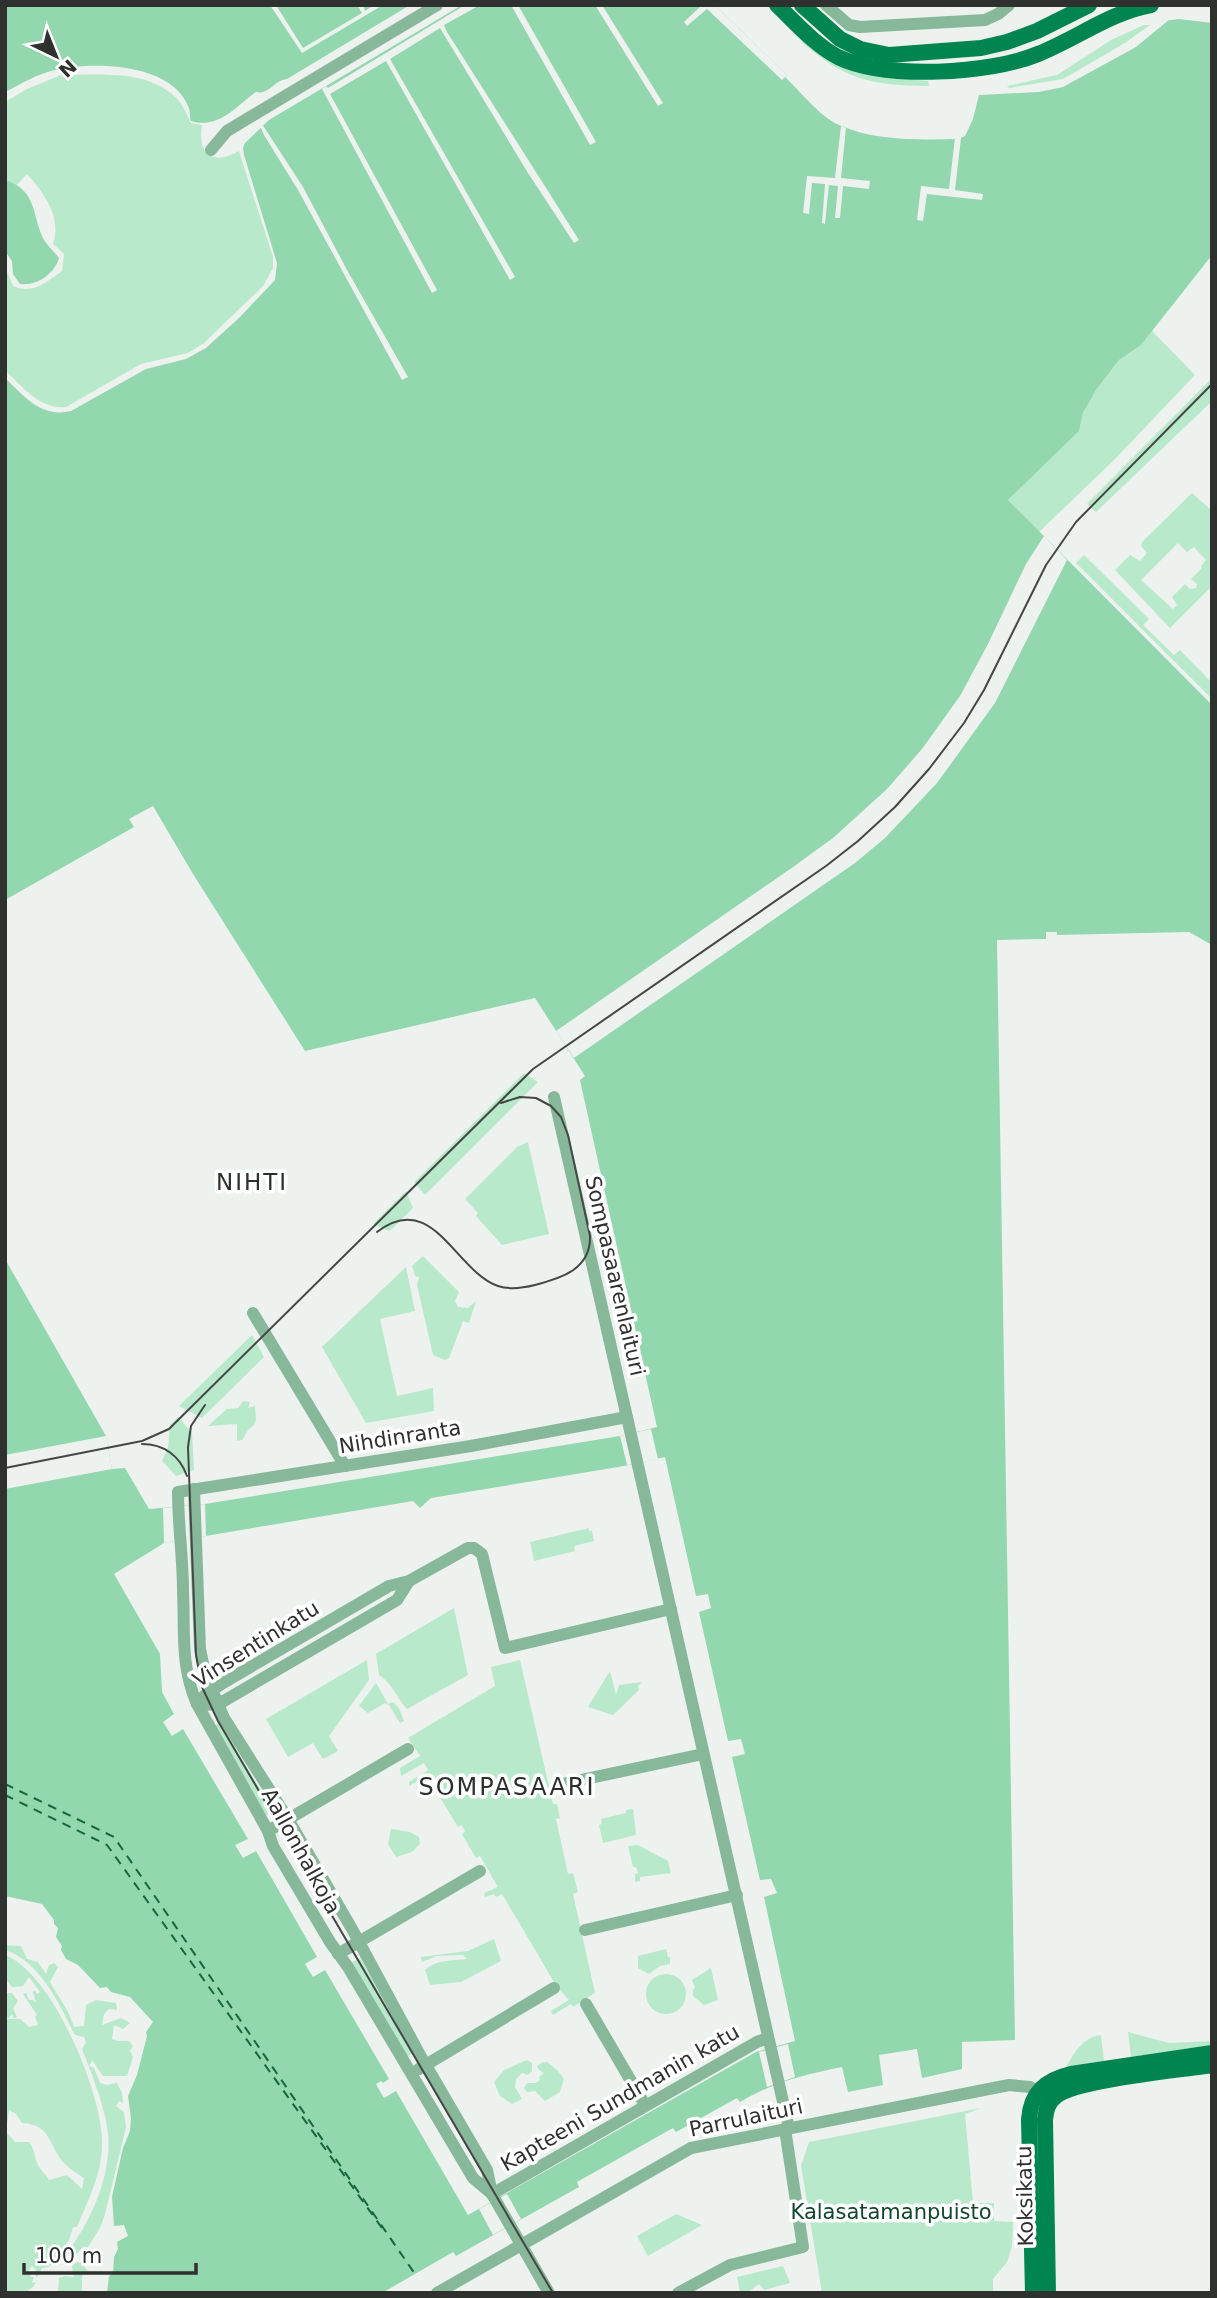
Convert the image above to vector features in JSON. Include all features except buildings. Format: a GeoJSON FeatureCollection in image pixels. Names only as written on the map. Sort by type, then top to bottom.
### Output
{"type":"FeatureCollection","features":[{"type":"Feature","properties":{"kind":"main road"},"geometry":{"type":"LineString","coordinates":[[777,5],[828,50],[862,66],[916,72],[973,68],[1035,56],[1117,10],[1151,5]]}},
{"type":"Feature","properties":{"kind":"main road"},"geometry":{"type":"LineString","coordinates":[[802,5],[845,32],[860,49],[889,55],[981,48],[1007,42],[1037,32],[1089,5]]}},
{"type":"Feature","properties":{"kind":"main road"},"geometry":{"type":"LineString","coordinates":[[1045,2096],[1062,2076],[1212,2053]]}},
{"type":"Feature","properties":{"kind":"main road"},"geometry":{"type":"LineString","coordinates":[[1045,2096],[1082,2085],[1212,2065]]}},
{"type":"Feature","properties":{"kind":"main road","name":"Koksikatu"},"geometry":{"type":"LineString","coordinates":[[1033,2289],[1030,2119],[1031,2104],[1045,2096],[1048,2293]]}},
{"type":"Feature","properties":{"kind":"street"},"geometry":{"type":"LineString","coordinates":[[211,150],[227,131],[437,5]]}},
{"type":"Feature","properties":{"kind":"street"},"geometry":{"type":"LineString","coordinates":[[825,5],[845,32],[863,27],[985,20],[1009,5]]}},
{"type":"Feature","properties":{"kind":"street","name":"Sompasaarenlaituri"},"geometry":{"type":"LineString","coordinates":[[554,1097],[770,2043]]}},
{"type":"Feature","properties":{"kind":"street"},"geometry":{"type":"LineString","coordinates":[[253,1313],[345,1466]]}},
{"type":"Feature","properties":{"kind":"street","name":"Nihdinranta"},"geometry":{"type":"LineString","coordinates":[[178,1492],[627,1417]]}},
{"type":"Feature","properties":{"kind":"street","name":"Aallonhalkoja"},"geometry":{"type":"LineString","coordinates":[[194,1489],[200,1650],[202,1664],[217,1705],[288,1819],[359,1942],[487,2170],[494,2197],[549,2293]]}},
{"type":"Feature","properties":{"kind":"street","name":"Aallonhalkoja"},"geometry":{"type":"LineString","coordinates":[[178,1492],[184,1662],[197,1704],[268,1830],[274,1846],[338,1954],[348,1966],[473,2178],[494,2197]]}},
{"type":"Feature","properties":{"kind":"street","name":"Vinsentinkatu"},"geometry":{"type":"LineString","coordinates":[[197,1704],[211,1690],[389,1586],[409,1581],[468,1549],[479,1550],[486,1566],[505,1648],[671,1609]]}},
{"type":"Feature","properties":{"kind":"street","name":"Vinsentinkatu"},"geometry":{"type":"LineString","coordinates":[[197,1704],[217,1705],[397,1601],[409,1581]]}},
{"type":"Feature","properties":{"kind":"street"},"geometry":{"type":"LineString","coordinates":[[268,1830],[408,1749]]}},
{"type":"Feature","properties":{"kind":"street"},"geometry":{"type":"LineString","coordinates":[[557,1785],[703,1754]]}},
{"type":"Feature","properties":{"kind":"street"},"geometry":{"type":"LineString","coordinates":[[338,1954],[480,1871]]}},
{"type":"Feature","properties":{"kind":"street"},"geometry":{"type":"LineString","coordinates":[[585,1930],[737,1895]]}},
{"type":"Feature","properties":{"kind":"street"},"geometry":{"type":"LineString","coordinates":[[411,2074],[554,1988]]}},
{"type":"Feature","properties":{"kind":"street"},"geometry":{"type":"LineString","coordinates":[[586,2004],[645,2105]]}},
{"type":"Feature","properties":{"kind":"street","name":"Kapteeni Sundmanin katu"},"geometry":{"type":"LineString","coordinates":[[494,2197],[645,2105],[757,2042],[770,2043]]}},
{"type":"Feature","properties":{"kind":"street"},"geometry":{"type":"LineString","coordinates":[[678,2293],[730,2265],[803,2247],[787,2129],[770,2043]]}},
{"type":"Feature","properties":{"kind":"street","name":"Parrulaituri"},"geometry":{"type":"LineString","coordinates":[[437,2293],[691,2148],[1009,2085],[1021,2085],[1045,2096]]}},
{"type":"Feature","properties":{"kind":"green space"},"geometry":{"type":"Polygon","coordinates":[[[1144,25],[1150,25],[1125,43],[1063,79],[1009,88],[1007,86],[1057,75],[1111,40],[1144,25]]]}},
{"type":"Feature","properties":{"kind":"green space"},"geometry":{"type":"Polygon","coordinates":[[[807,39],[821,52],[849,68],[878,76],[928,81],[929,86],[875,82],[846,73],[802,42],[807,39]]]}},
{"type":"Feature","properties":{"kind":"green space"},"geometry":{"type":"Polygon","coordinates":[[[61,75],[120,75],[148,81],[176,98],[191,123],[202,125],[202,144],[209,155],[222,157],[239,151],[273,257],[273,268],[263,286],[204,343],[188,353],[141,364],[66,407],[40,401],[5,370],[5,267],[13,286],[33,288],[62,271],[64,254],[53,244],[53,215],[45,197],[33,181],[27,174],[15,187],[5,184],[5,102],[27,89],[61,75]]]}},
{"type":"Feature","properties":{"kind":"green space"},"geometry":{"type":"Polygon","coordinates":[[[1152,331],[1195,375],[1114,460],[1039,532],[1008,500],[1079,431],[1083,413],[1096,390],[1119,360],[1141,345],[1152,331]]]}},
{"type":"Feature","properties":{"kind":"green space"},"geometry":{"type":"Polygon","coordinates":[[[1212,378],[1212,401],[1096,512],[1087,504],[1212,378]]]}},
{"type":"Feature","properties":{"kind":"green space"},"geometry":{"type":"Polygon","coordinates":[[[1192,493],[1212,511],[1212,586],[1170,628],[1115,570],[1130,555],[1140,561],[1147,553],[1141,546],[1192,493]],[[1178,543],[1141,580],[1173,609],[1177,605],[1172,597],[1185,584],[1190,589],[1196,588],[1197,584],[1191,579],[1206,560],[1194,547],[1187,552],[1178,543]]]}},
{"type":"Feature","properties":{"kind":"green space"},"geometry":{"type":"Polygon","coordinates":[[[1084,555],[1149,619],[1143,625],[1174,655],[1180,650],[1212,683],[1212,699],[1076,563],[1084,555]]]}},
{"type":"Feature","properties":{"kind":"green space"},"geometry":{"type":"Polygon","coordinates":[[[524,1073],[538,1082],[425,1195],[414,1182],[524,1073]]]}},
{"type":"Feature","properties":{"kind":"green space"},"geometry":{"type":"Polygon","coordinates":[[[528,1142],[549,1234],[502,1245],[465,1199],[517,1147],[528,1142]]]}},
{"type":"Feature","properties":{"kind":"green space"},"geometry":{"type":"Polygon","coordinates":[[[406,1191],[413,1208],[393,1228],[389,1231],[373,1224],[406,1191]]]}},
{"type":"Feature","properties":{"kind":"green space"},"geometry":{"type":"Polygon","coordinates":[[[423,1256],[459,1292],[455,1301],[458,1307],[468,1308],[476,1301],[469,1323],[463,1321],[449,1358],[445,1360],[433,1355],[417,1285],[419,1277],[415,1276],[412,1266],[423,1256]]]}},
{"type":"Feature","properties":{"kind":"green space"},"geometry":{"type":"Polygon","coordinates":[[[406,1267],[415,1311],[380,1319],[397,1396],[433,1388],[434,1411],[366,1423],[322,1347],[406,1267]]]}},
{"type":"Feature","properties":{"kind":"green space"},"geometry":{"type":"Polygon","coordinates":[[[252,1335],[264,1357],[202,1418],[179,1406],[252,1335]]]}},
{"type":"Feature","properties":{"kind":"green space"},"geometry":{"type":"Polygon","coordinates":[[[243,1401],[250,1402],[248,1408],[255,1406],[256,1420],[242,1440],[237,1441],[237,1424],[208,1426],[227,1409],[238,1408],[243,1401]]]}},
{"type":"Feature","properties":{"kind":"green space"},"geometry":{"type":"Polygon","coordinates":[[[178,1417],[192,1433],[194,1470],[176,1476],[162,1461],[168,1448],[170,1425],[178,1417]]]}},
{"type":"Feature","properties":{"kind":"green space"},"geometry":{"type":"Polygon","coordinates":[[[589,1528],[594,1541],[574,1546],[575,1551],[534,1561],[530,1542],[589,1528]]]}},
{"type":"Feature","properties":{"kind":"green space"},"geometry":{"type":"Polygon","coordinates":[[[454,1608],[468,1675],[407,1709],[379,1675],[376,1654],[454,1608]]]}},
{"type":"Feature","properties":{"kind":"green space"},"geometry":{"type":"Polygon","coordinates":[[[367,1660],[369,1680],[329,1736],[338,1751],[323,1759],[313,1743],[288,1757],[266,1719],[367,1660]]]}},
{"type":"Feature","properties":{"kind":"green space"},"geometry":{"type":"Polygon","coordinates":[[[520,1660],[553,1804],[557,1804],[560,1818],[556,1819],[568,1874],[573,1873],[578,1892],[573,1894],[595,1993],[573,2007],[571,2004],[553,2015],[551,2011],[569,2000],[557,1987],[502,1894],[485,1897],[484,1893],[498,1887],[480,1856],[476,1858],[462,1834],[465,1831],[462,1825],[458,1827],[427,1776],[409,1786],[409,1782],[428,1770],[424,1763],[401,1776],[400,1768],[420,1756],[408,1738],[495,1686],[491,1667],[520,1660]]]}},
{"type":"Feature","properties":{"kind":"green space"},"geometry":{"type":"Polygon","coordinates":[[[610,1671],[616,1695],[619,1685],[642,1682],[638,1686],[639,1690],[613,1715],[588,1707],[610,1671]]]}},
{"type":"Feature","properties":{"kind":"green space"},"geometry":{"type":"Polygon","coordinates":[[[376,1683],[388,1704],[393,1702],[399,1708],[404,1721],[400,1723],[385,1703],[368,1713],[359,1706],[376,1683]]]}},
{"type":"Feature","properties":{"kind":"green space"},"geometry":{"type":"Polygon","coordinates":[[[220,1722],[273,1811],[265,1816],[213,1727],[220,1722]]]}},
{"type":"Feature","properties":{"kind":"green space"},"geometry":{"type":"Polygon","coordinates":[[[633,1809],[636,1835],[603,1843],[599,1825],[602,1824],[601,1819],[633,1809]]]}},
{"type":"Feature","properties":{"kind":"green space"},"geometry":{"type":"Polygon","coordinates":[[[391,1829],[410,1832],[419,1837],[420,1844],[412,1852],[396,1857],[388,1844],[391,1829]]]}},
{"type":"Feature","properties":{"kind":"green space"},"geometry":{"type":"Polygon","coordinates":[[[638,1845],[668,1861],[671,1873],[640,1877],[640,1881],[635,1882],[635,1874],[638,1873],[636,1867],[633,1867],[628,1846],[638,1845]]]}},
{"type":"Feature","properties":{"kind":"green space"},"geometry":{"type":"Polygon","coordinates":[[[494,1939],[501,1961],[461,1982],[430,1985],[425,1970],[430,1966],[445,1961],[467,1959],[463,1955],[437,1956],[422,1962],[421,1957],[468,1951],[494,1939]]]}},
{"type":"Feature","properties":{"kind":"green space"},"geometry":{"type":"Polygon","coordinates":[[[5,1945],[21,1946],[27,1959],[38,1962],[46,1974],[49,1965],[54,1963],[58,1967],[50,1982],[74,2027],[84,2026],[86,2005],[96,2000],[116,2003],[117,2010],[109,2009],[104,2014],[102,2025],[121,2018],[130,2023],[123,2029],[114,2025],[112,2039],[129,2041],[133,2046],[130,2051],[133,2057],[127,2076],[103,2076],[92,2060],[89,2066],[94,2068],[100,2083],[117,2083],[123,2103],[119,2101],[116,2106],[124,2112],[126,2127],[101,2226],[88,2247],[83,2247],[72,2256],[67,2253],[86,2224],[105,2173],[108,2156],[106,2121],[82,2049],[86,2042],[84,2037],[75,2035],[48,1985],[39,1974],[18,1956],[5,1950],[5,1945]]]}},
{"type":"Feature","properties":{"kind":"green space"},"geometry":{"type":"Polygon","coordinates":[[[666,1949],[670,1964],[660,1966],[649,1974],[638,1968],[638,1956],[666,1949]]]}},
{"type":"Feature","properties":{"kind":"green space"},"geometry":{"type":"Polygon","coordinates":[[[5,1955],[23,1966],[57,2010],[85,2069],[100,2124],[102,2145],[97,2176],[77,2227],[73,2227],[69,2240],[49,2267],[42,2268],[37,2278],[36,2270],[32,2266],[28,2272],[34,2277],[32,2282],[36,2283],[30,2290],[18,2293],[5,2292],[5,2019],[20,2019],[29,2027],[38,2025],[35,2017],[37,2015],[23,1994],[26,1993],[29,2000],[36,2003],[33,1992],[40,1992],[29,1977],[23,1986],[12,1987],[5,1978],[5,1955]],[[9,2110],[6,2132],[15,2142],[29,2142],[38,2165],[49,2180],[67,2175],[82,2189],[84,2178],[65,2164],[45,2132],[22,2123],[16,2114],[9,2110]]]}},
{"type":"Feature","properties":{"kind":"green space"},"geometry":{"type":"Polygon","coordinates":[[[360,1958],[415,2052],[405,2058],[352,1962],[360,1958]]]}},
{"type":"Feature","properties":{"kind":"green space"},"geometry":{"type":"Polygon","coordinates":[[[711,1968],[718,2000],[704,2005],[693,1996],[695,1987],[692,1980],[711,1968]]]}},
{"type":"Feature","properties":{"kind":"green space"},"geometry":{"type":"Polygon","coordinates":[[[666,1974],[674,1975],[680,1980],[685,1986],[685,2002],[680,2008],[674,2013],[666,2014],[658,2013],[652,2008],[647,2002],[646,1994],[647,1986],[652,1980],[658,1975],[666,1974]]]}},
{"type":"Feature","properties":{"kind":"green space"},"geometry":{"type":"Polygon","coordinates":[[[5,1993],[12,1993],[18,2001],[13,2008],[17,2017],[14,2019],[12,2014],[8,2019],[7,2017],[5,1993]]]}},
{"type":"Feature","properties":{"kind":"green space"},"geometry":{"type":"Polygon","coordinates":[[[1128,2032],[1169,2043],[1212,2041],[1212,2045],[1131,2057],[1128,2032]]]}},
{"type":"Feature","properties":{"kind":"green space"},"geometry":{"type":"Polygon","coordinates":[[[1101,2035],[1104,2061],[1066,2067],[1084,2042],[1101,2035]]]}},
{"type":"Feature","properties":{"kind":"green space"},"geometry":{"type":"Polygon","coordinates":[[[527,2060],[532,2063],[532,2071],[528,2075],[522,2073],[516,2079],[515,2087],[522,2099],[512,2104],[500,2096],[494,2082],[504,2070],[527,2060]]]}},
{"type":"Feature","properties":{"kind":"green space"},"geometry":{"type":"Polygon","coordinates":[[[547,2062],[564,2079],[560,2092],[545,2101],[535,2091],[527,2092],[524,2088],[527,2083],[540,2080],[539,2077],[544,2073],[537,2066],[547,2062]]]}},
{"type":"Feature","properties":{"kind":"green space","name":"Kalasatamanpuisto"},"geometry":{"type":"Polygon","coordinates":[[[981,2108],[965,2114],[973,2203],[994,2203],[994,2221],[1013,2222],[1012,2246],[1007,2262],[993,2279],[993,2293],[822,2293],[801,2166],[809,2142],[981,2108]]]}},
{"type":"Feature","properties":{"kind":"green space"},"geometry":{"type":"Polygon","coordinates":[[[676,2214],[702,2225],[648,2256],[637,2236],[676,2214]]]}},
{"type":"Feature","properties":{"kind":"green space"},"geometry":{"type":"Polygon","coordinates":[[[77,2262],[88,2271],[82,2276],[82,2293],[58,2293],[59,2278],[74,2277],[72,2266],[77,2262]]]}},
{"type":"Feature","properties":{"kind":"green space"},"geometry":{"type":"Polygon","coordinates":[[[783,2266],[790,2283],[764,2290],[759,2284],[747,2293],[740,2292],[737,2277],[783,2266]]]}},
{"type":"Feature","properties":{"kind":"shaded area"},"geometry":{"type":"Polygon","coordinates":[[[5,5],[410,5],[266,91],[255,93],[225,116],[200,123],[191,121],[189,108],[179,92],[165,81],[129,68],[89,66],[55,70],[5,92],[5,5]]]}},
{"type":"Feature","properties":{"kind":"shaded area"},"geometry":{"type":"Polygon","coordinates":[[[462,5],[715,5],[787,75],[785,77],[810,103],[839,125],[882,137],[958,139],[965,136],[979,95],[1039,92],[1063,87],[1136,47],[1187,5],[1212,5],[1212,255],[1141,345],[1119,360],[1096,390],[1083,413],[1079,431],[1008,500],[1212,705],[1212,945],[1189,932],[1057,935],[1057,932],[1046,932],[1046,939],[997,940],[1015,2040],[962,2042],[962,2069],[922,2078],[917,2049],[879,2055],[883,2085],[848,2092],[842,2067],[789,2080],[740,2102],[737,2098],[676,2132],[673,2128],[577,2182],[579,2187],[456,2256],[453,2252],[382,2293],[107,2293],[109,2276],[113,2273],[114,2257],[118,2249],[117,2242],[128,2236],[124,2225],[114,2226],[112,2197],[123,2148],[130,2131],[128,2096],[137,2075],[146,2032],[153,2022],[130,1997],[111,1992],[107,1987],[100,1988],[78,1965],[66,1959],[56,1937],[58,1928],[42,1904],[5,1896],[5,1259],[106,1436],[112,1469],[125,1468],[149,1509],[205,1504],[620,1436],[657,1427],[580,1080],[585,1076],[535,998],[305,1051],[153,806],[129,819],[134,827],[5,900],[5,378],[42,409],[71,411],[146,369],[186,359],[206,348],[240,317],[275,280],[277,263],[243,148],[269,120],[462,5]],[[665,1457],[431,1498],[420,1508],[413,1501],[164,1543],[114,1574],[160,1654],[162,1692],[174,1714],[163,1722],[172,1736],[183,1729],[248,1839],[235,1845],[243,1858],[256,1851],[317,1957],[305,1964],[313,1977],[325,1970],[389,2079],[376,2084],[384,2098],[396,2091],[468,2215],[756,2052],[795,2041],[764,1897],[777,1893],[771,1879],[760,1880],[732,1757],[745,1754],[741,1739],[728,1741],[699,1612],[711,1608],[708,1594],[696,1596],[665,1457]]]}},
{"type":"Feature","properties":{"kind":"shaded area"},"geometry":{"type":"Polygon","coordinates":[[[5,180],[15,184],[28,196],[42,236],[59,258],[49,274],[33,283],[20,284],[13,274],[12,261],[5,251],[5,180]]]}},
{"type":"Feature","properties":{"kind":"pier"},"geometry":{"type":"Polygon","coordinates":[[[270,5],[276,5],[303,48],[362,13],[357,5],[363,5],[365,11],[374,5],[383,5],[302,53],[270,5]]]}},
{"type":"Feature","properties":{"kind":"pier"},"geometry":{"type":"Polygon","coordinates":[[[465,5],[480,5],[444,25],[447,32],[579,240],[574,243],[528,173],[440,28],[390,59],[515,277],[510,280],[386,61],[330,94],[437,290],[432,293],[322,89],[326,86],[328,88],[465,5]]]}},
{"type":"Feature","properties":{"kind":"pier"},"geometry":{"type":"Polygon","coordinates":[[[511,5],[518,5],[596,142],[590,145],[511,5]]]}},
{"type":"Feature","properties":{"kind":"pier"},"geometry":{"type":"Polygon","coordinates":[[[595,5],[602,5],[663,103],[658,106],[595,5]]]}},
{"type":"Feature","properties":{"kind":"pier"},"geometry":{"type":"Polygon","coordinates":[[[702,5],[715,5],[787,75],[782,80],[707,9],[687,26],[684,22],[702,5]]]}},
{"type":"Feature","properties":{"kind":"pier"},"geometry":{"type":"Polygon","coordinates":[[[1182,5],[1212,5],[1212,23],[1179,19],[1163,21],[1182,5]]]}},
{"type":"Feature","properties":{"kind":"pier"},"geometry":{"type":"Polygon","coordinates":[[[262,124],[303,187],[408,377],[402,380],[298,190],[264,135],[260,126],[262,124]]]}},
{"type":"Feature","properties":{"kind":"pier"},"geometry":{"type":"Polygon","coordinates":[[[841,126],[846,128],[841,178],[870,181],[869,189],[843,186],[840,218],[835,218],[838,186],[829,185],[825,224],[822,223],[825,184],[812,183],[809,214],[803,213],[807,176],[835,178],[841,126]]]}},
{"type":"Feature","properties":{"kind":"pier"},"geometry":{"type":"Polygon","coordinates":[[[955,138],[961,138],[955,190],[983,194],[982,200],[927,194],[923,221],[917,220],[921,186],[949,189],[955,138]]]}},
{"type":"Feature","properties":{"kind":"pier"},"geometry":{"type":"Polygon","coordinates":[[[1044,536],[1067,560],[995,703],[937,783],[885,838],[855,863],[574,1058],[556,1031],[833,838],[887,789],[922,749],[960,696],[1026,564],[1044,536]]]}},
{"type":"Feature","properties":{"kind":"pier"},"geometry":{"type":"Polygon","coordinates":[[[651,1429],[658,1459],[627,1465],[620,1436],[651,1429]]]}},
{"type":"Feature","properties":{"kind":"pier"},"geometry":{"type":"Polygon","coordinates":[[[106,1436],[112,1469],[5,1489],[5,1455],[106,1436]]]}},
{"type":"Feature","properties":{"kind":"pier"},"geometry":{"type":"Polygon","coordinates":[[[205,1504],[206,1536],[164,1543],[163,1508],[205,1504]]]}},
{"type":"Feature","properties":{"kind":"pier"},"geometry":{"type":"Polygon","coordinates":[[[788,2044],[795,2077],[767,2087],[759,2052],[788,2044]]]}},
{"type":"Feature","properties":{"kind":"pier"},"geometry":{"type":"Polygon","coordinates":[[[507,2194],[521,2219],[493,2235],[479,2209],[507,2194]]]}},
{"type":"Feature","properties":{"kind":"ferry route"},"geometry":{"type":"LineString","coordinates":[[5,1784],[114,1837],[415,2274]]}},
{"type":"Feature","properties":{"kind":"ferry route"},"geometry":{"type":"LineString","coordinates":[[5,1795],[107,1845],[382,2228]]}},
{"type":"Feature","properties":{"kind":"tram line"},"geometry":{"type":"LineString","coordinates":[[5,1468],[142,1441],[169,1429],[533,1069],[858,841],[895,807],[929,769],[964,723],[984,690],[1046,565],[1076,522],[1212,384]]}},
{"type":"Feature","properties":{"kind":"tram line"},"geometry":{"type":"LineString","coordinates":[[377,1232],[397,1221],[413,1220],[429,1226],[483,1278],[503,1287],[521,1288],[545,1282],[565,1275],[580,1264],[586,1257],[590,1236],[568,1135],[561,1117],[551,1106],[536,1098],[520,1097],[501,1103]]}},
{"type":"Feature","properties":{"kind":"tram line"},"geometry":{"type":"LineString","coordinates":[[205,1405],[191,1426],[188,1447],[196,1655],[202,1687],[218,1721],[553,2293]]}},
{"type":"Feature","properties":{"kind":"tram line"},"geometry":{"type":"LineString","coordinates":[[142,1444],[157,1446],[170,1452],[187,1476]]}},
{"type":"Feature","properties":{"kind":"district","name":"NIHTI"},"geometry":{"type":"Point","coordinates":[252,1182]}},
{"type":"Feature","properties":{"kind":"district","name":"SOMPASAARI"},"geometry":{"type":"Point","coordinates":[507,1787]}}]}
